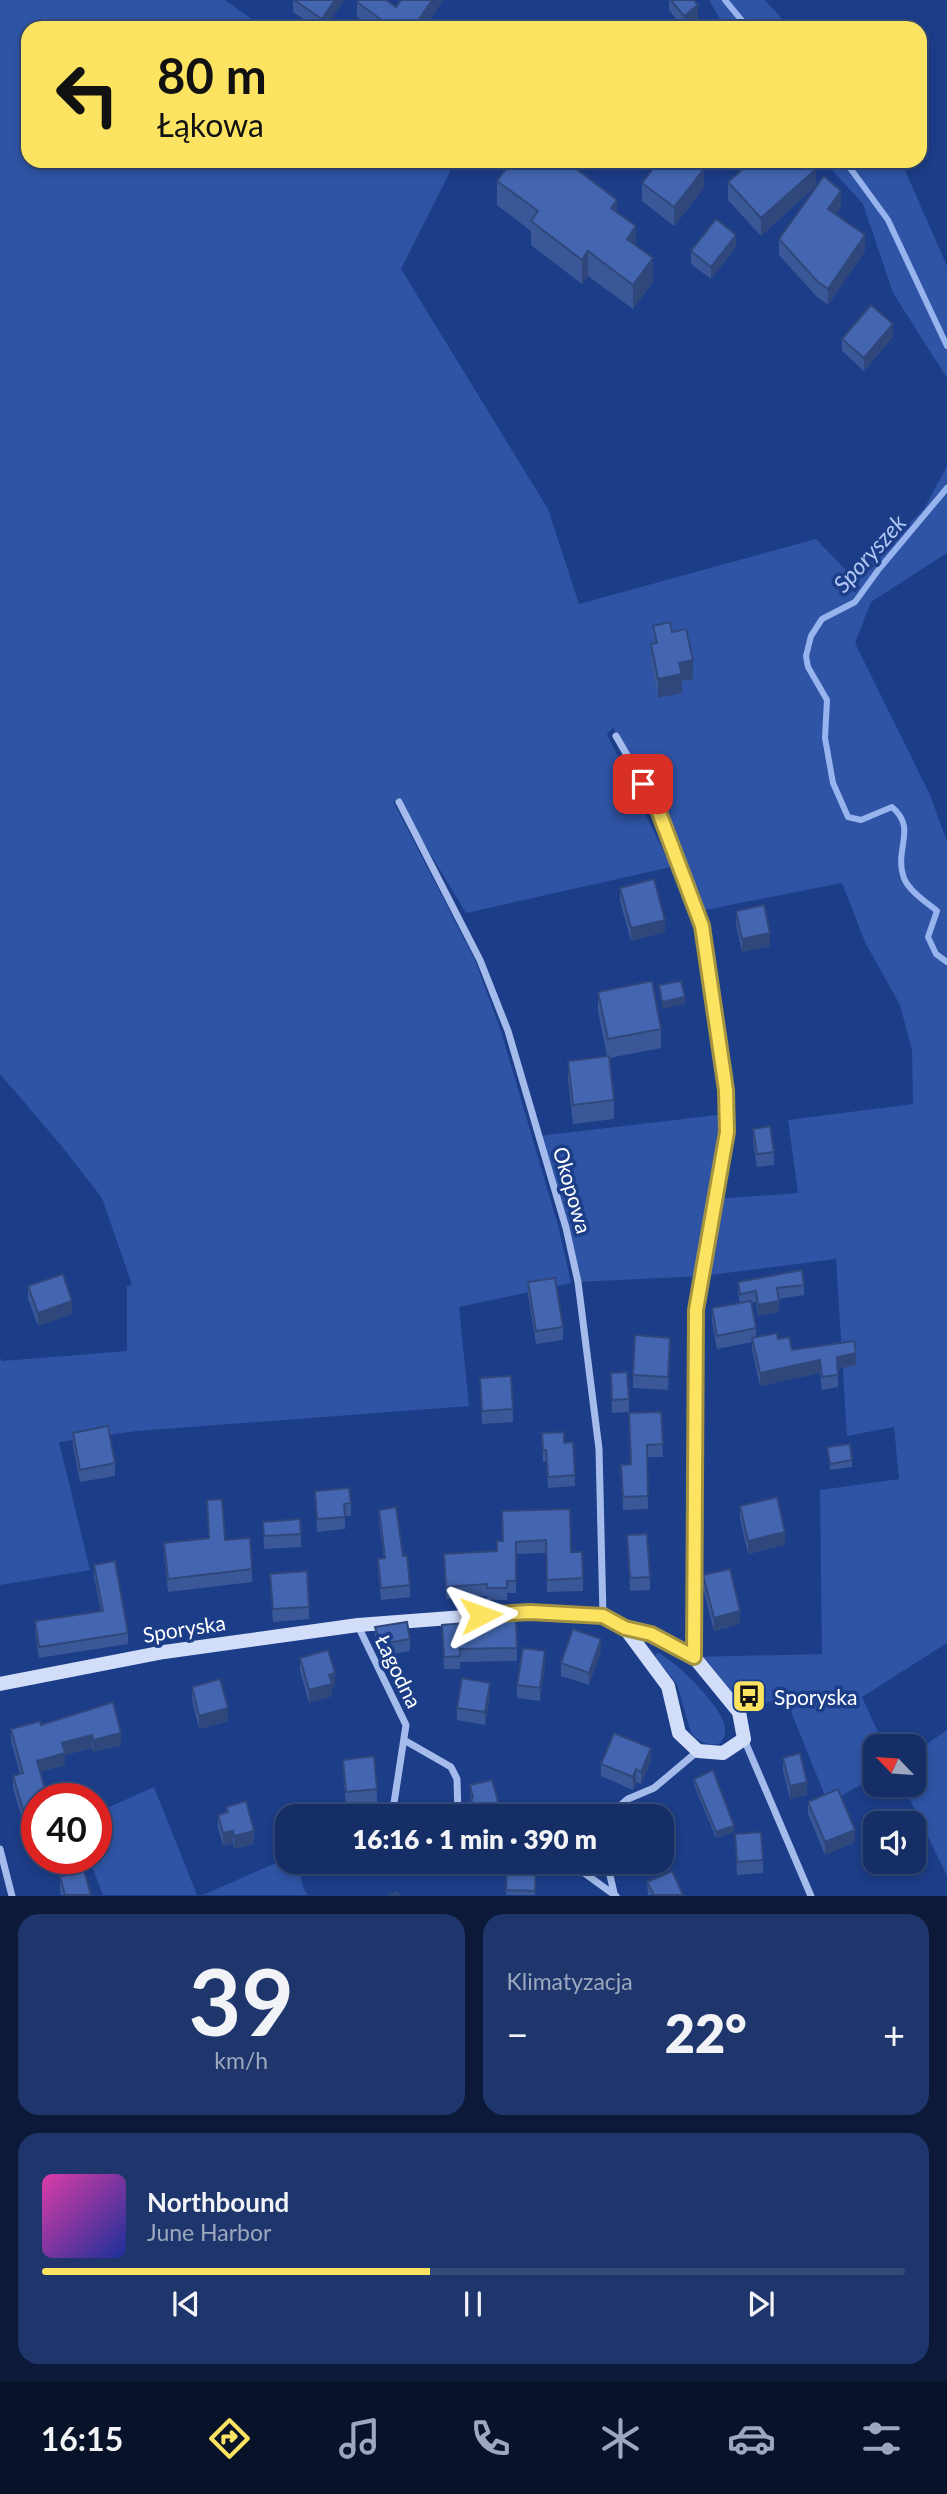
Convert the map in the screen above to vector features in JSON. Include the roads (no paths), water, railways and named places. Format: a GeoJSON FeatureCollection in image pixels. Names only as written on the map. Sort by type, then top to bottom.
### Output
{"type":"FeatureCollection","features":[{"type":"Feature","properties":{"kind":"street"},"geometry":{"type":"LineString","coordinates":[[616,736],[657,807],[702,926],[726,1090],[727,1132],[696,1310],[694,1657]]}},
{"type":"Feature","properties":{"kind":"street","name":"Okopowa"},"geometry":{"type":"LineString","coordinates":[[399,802],[485,972],[508,1031],[566,1228],[578,1282],[599,1449],[603,1616]]}},
{"type":"Feature","properties":{"kind":"street","name":"Sporyska"},"geometry":{"type":"LineString","coordinates":[[0,1684],[164,1652],[358,1625],[530,1612],[603,1616],[625,1628],[651,1634],[694,1657],[739,1712],[744,1739],[811,1895]]}},
{"type":"Feature","properties":{"kind":"street","name":"Łagodna"},"geometry":{"type":"LineString","coordinates":[[358,1625],[406,1725],[394,1804]]}},
{"type":"Feature","properties":{"kind":"street","name":"Sporyska"},"geometry":{"type":"LineString","coordinates":[[625,1628],[668,1686],[679,1733],[698,1751]]}},
{"type":"Feature","properties":{"kind":"street"},"geometry":{"type":"LineString","coordinates":[[622,1804],[654,1788],[698,1751],[723,1753],[744,1739]]}},
{"type":"Feature","properties":{"kind":"street"},"geometry":{"type":"LineString","coordinates":[[404,1740],[451,1767],[457,1779],[458,1804]]}},
{"type":"Feature","properties":{"kind":"street"},"geometry":{"type":"LineString","coordinates":[[0,1849],[12,1895]]}},
{"type":"Feature","properties":{"kind":"street"},"geometry":{"type":"LineString","coordinates":[[586,1874],[615,1894]]}},
{"type":"Feature","properties":{"kind":"street"},"geometry":{"type":"LineString","coordinates":[[610,1874],[615,1894]]}},
{"type":"Feature","properties":{"kind":"waterway","name":"Sporyszek"},"geometry":{"type":"LineString","coordinates":[[725,0],[742,21]]}},
{"type":"Feature","properties":{"kind":"waterway","name":"Sporyszek"},"geometry":{"type":"LineString","coordinates":[[850,168],[888,220],[947,346]]}},
{"type":"Feature","properties":{"kind":"waterway","name":"Sporyszek"},"geometry":{"type":"LineString","coordinates":[[947,488],[855,602],[822,619],[811,636],[806,656],[808,667],[827,700],[825,738],[833,783],[848,817],[861,820],[892,807],[899,815],[904,831],[901,856],[903,875],[912,890],[937,911],[928,937],[936,954],[947,962]]}},
{"type":"Feature","properties":{"kind":"place","name":"Sporyska"},"geometry":{"type":"Point","coordinates":[749,1696]}}]}
